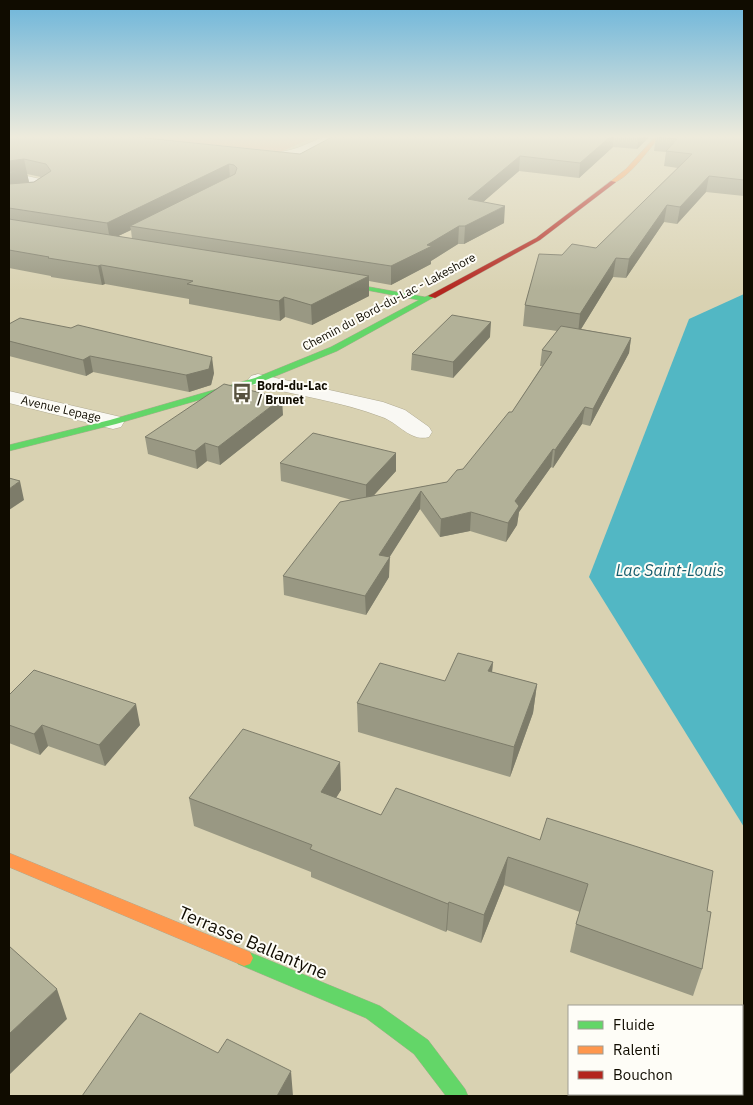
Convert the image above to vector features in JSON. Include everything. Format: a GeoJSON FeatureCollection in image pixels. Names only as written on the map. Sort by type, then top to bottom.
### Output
{"type":"FeatureCollection","features":[{"type":"Feature","properties":{"kind":"street"},"geometry":{"type":"LineString","coordinates":[[9,195],[32,192],[42,188]]}},
{"type":"Feature","properties":{"kind":"street","name":"Chemin du Bord-du-Lac - Lakeshore"},"geometry":{"type":"LineString","coordinates":[[9,448],[113,422],[258,380],[334,348],[515,252],[557,226],[606,188]]}},
{"type":"Feature","properties":{"kind":"street"},"geometry":{"type":"LineString","coordinates":[[321,280],[425,299]]}},
{"type":"Feature","properties":{"kind":"street"},"geometry":{"type":"LineString","coordinates":[[258,380],[375,407],[397,415],[421,432]]}},
{"type":"Feature","properties":{"kind":"street","name":"Avenue Lepage"},"geometry":{"type":"LineString","coordinates":[[9,397],[113,422]]}},
{"type":"Feature","properties":{"kind":"street","name":"Terrasse Ballantyne"},"geometry":{"type":"LineString","coordinates":[[9,860],[373,1012],[421,1047],[458,1096]]}},
{"type":"Feature","properties":{"kind":"water","name":"Lac Saint-Louis"},"geometry":{"type":"Polygon","coordinates":[[[744,294],[744,827],[589,577],[689,319],[744,294]]]}},
{"type":"Feature","properties":{"kind":"building"},"geometry":{"type":"Polygon","coordinates":[[[9,188],[180,188],[107,223],[9,208],[9,188]]]}},
{"type":"Feature","properties":{"kind":"building"},"geometry":{"type":"Polygon","coordinates":[[[208,188],[482,188],[468,199],[505,206],[465,226],[459,226],[427,245],[432,246],[391,266],[130,226],[208,188]]]}},
{"type":"Feature","properties":{"kind":"building"},"geometry":{"type":"Polygon","coordinates":[[[658,188],[698,188],[680,207],[667,205],[629,259],[616,258],[580,314],[525,305],[539,254],[562,255],[572,244],[596,248],[658,188]]]}},
{"type":"Feature","properties":{"kind":"building"},"geometry":{"type":"Polygon","coordinates":[[[9,219],[369,276],[311,305],[284,297],[279,301],[187,284],[193,281],[9,250],[9,219]]]}},
{"type":"Feature","properties":{"kind":"building"},"geometry":{"type":"Polygon","coordinates":[[[452,315],[491,322],[453,362],[412,354],[452,315]]]}},
{"type":"Feature","properties":{"kind":"building"},"geometry":{"type":"Polygon","coordinates":[[[20,318],[71,328],[78,325],[212,357],[209,369],[186,375],[90,356],[83,360],[9,341],[9,324],[20,318]]]}},
{"type":"Feature","properties":{"kind":"building"},"geometry":{"type":"Polygon","coordinates":[[[561,326],[631,338],[593,409],[585,407],[555,450],[553,449],[515,501],[519,506],[508,523],[471,512],[441,519],[421,491],[379,555],[390,557],[365,596],[283,576],[340,502],[447,482],[457,470],[463,469],[509,412],[512,412],[552,352],[542,350],[561,326]]]}},
{"type":"Feature","properties":{"kind":"building"},"geometry":{"type":"Polygon","coordinates":[[[224,384],[282,398],[218,447],[205,443],[195,451],[145,437],[224,384]]]}},
{"type":"Feature","properties":{"kind":"building"},"geometry":{"type":"Polygon","coordinates":[[[313,433],[396,453],[366,485],[280,463],[313,433]]]}},
{"type":"Feature","properties":{"kind":"building"},"geometry":{"type":"Polygon","coordinates":[[[9,478],[20,481],[9,489],[9,478]]]}},
{"type":"Feature","properties":{"kind":"building"},"geometry":{"type":"Polygon","coordinates":[[[458,653],[493,662],[488,671],[537,684],[514,747],[357,703],[380,663],[445,681],[458,653]]]}},
{"type":"Feature","properties":{"kind":"building"},"geometry":{"type":"Polygon","coordinates":[[[34,670],[136,704],[99,745],[42,725],[34,734],[9,725],[9,695],[34,670]]]}},
{"type":"Feature","properties":{"kind":"building"},"geometry":{"type":"Polygon","coordinates":[[[243,729],[340,762],[321,792],[381,815],[396,788],[540,840],[547,818],[713,871],[707,911],[711,912],[702,969],[576,924],[588,884],[508,857],[484,915],[449,902],[448,904],[310,849],[312,845],[189,798],[243,729]]]}},
{"type":"Feature","properties":{"kind":"building"},"geometry":{"type":"Polygon","coordinates":[[[9,946],[57,989],[9,1034],[9,946]]]}},
{"type":"Feature","properties":{"kind":"building"},"geometry":{"type":"Polygon","coordinates":[[[140,1013],[218,1053],[227,1039],[291,1071],[277,1096],[82,1096],[140,1013]]]}},
{"type":"Feature","properties":{"kind":"building"},"geometry":{"type":"Polygon","coordinates":[[[744,1038],[744,1096],[638,1096],[743,1095],[744,1038]]]}},
{"type":"Feature","properties":{"kind":"traffic: fast"},"geometry":{"type":"LineString","coordinates":[[331,282],[425,299]]}},
{"type":"Feature","properties":{"kind":"traffic: fast"},"geometry":{"type":"LineString","coordinates":[[9,448],[113,422],[258,380],[334,349],[432,296]]}},
{"type":"Feature","properties":{"kind":"traffic: fast"},"geometry":{"type":"LineString","coordinates":[[244,958],[373,1012],[421,1047],[458,1096]]}},
{"type":"Feature","properties":{"kind":"traffic: slow"},"geometry":{"type":"LineString","coordinates":[[9,860],[244,958]]}},
{"type":"Feature","properties":{"kind":"traffic: jam"},"geometry":{"type":"LineString","coordinates":[[432,296],[538,239],[606,188]]}},
{"type":"Feature","properties":{"kind":"place","name":"Bord-du-Lac / Brunet"},"geometry":{"type":"Point","coordinates":[242,393]}}]}
